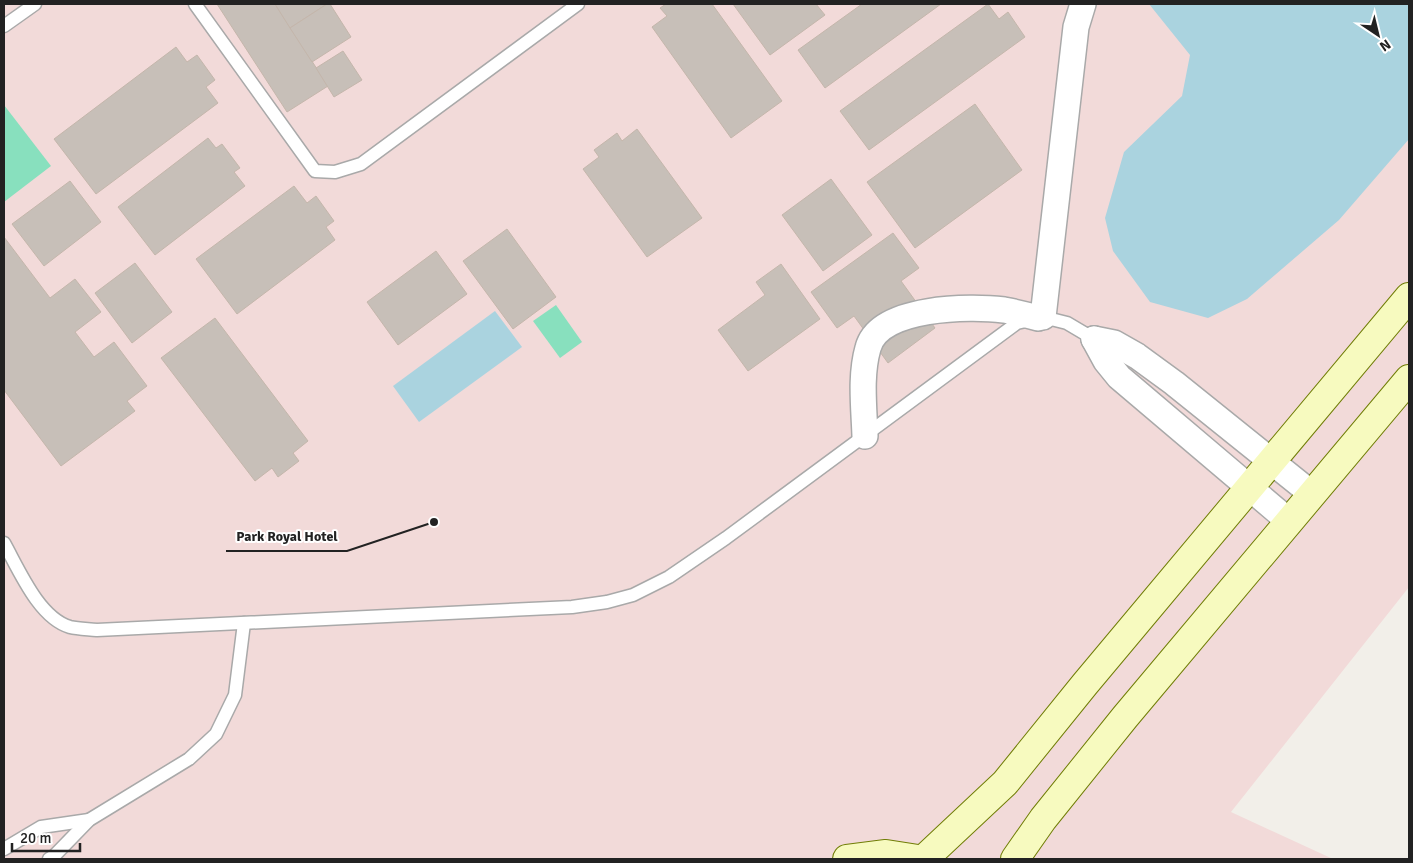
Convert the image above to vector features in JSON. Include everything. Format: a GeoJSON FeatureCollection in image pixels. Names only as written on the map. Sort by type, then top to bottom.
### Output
{"type":"FeatureCollection","features":[{"type":"Feature","properties":{"kind":"street"},"geometry":{"type":"LineString","coordinates":[[865,436],[863,383],[868,346],[877,332],[897,320],[919,313],[954,308],[1005,310],[1041,317],[1076,27],[1083,4]]}},
{"type":"Feature","properties":{"kind":"street"},"geometry":{"type":"LineString","coordinates":[[924,859],[1004,783],[1409,297]]}},
{"type":"Feature","properties":{"kind":"street"},"geometry":{"type":"LineString","coordinates":[[1094,339],[1114,343],[1137,356],[1174,383],[1312,494]]}},
{"type":"Feature","properties":{"kind":"street"},"geometry":{"type":"LineString","coordinates":[[1094,339],[1106,361],[1119,378],[1290,522]]}},
{"type":"Feature","properties":{"kind":"street"},"geometry":{"type":"LineString","coordinates":[[1015,859],[1043,819],[1090,761],[1409,379]]}},
{"type":"Feature","properties":{"kind":"street"},"geometry":{"type":"LineString","coordinates":[[847,859],[886,854],[918,859]]}},
{"type":"Feature","properties":{"kind":"lane"},"geometry":{"type":"LineString","coordinates":[[4,26],[35,4]]}},
{"type":"Feature","properties":{"kind":"lane"},"geometry":{"type":"LineString","coordinates":[[195,4],[315,171],[335,172],[361,164],[578,4]]}},
{"type":"Feature","properties":{"kind":"lane"},"geometry":{"type":"LineString","coordinates":[[4,543],[42,608],[53,619],[70,627],[97,630],[572,607],[607,602],[633,596],[669,577],[726,538],[1017,324],[1041,317],[1067,323],[1094,339]]}},
{"type":"Feature","properties":{"kind":"lane"},"geometry":{"type":"LineString","coordinates":[[49,859],[89,820],[190,759],[216,734],[235,695],[244,623]]}},
{"type":"Feature","properties":{"kind":"lane"},"geometry":{"type":"LineString","coordinates":[[4,849],[41,827],[89,820]]}},
{"type":"Feature","properties":{"kind":"shaded area"},"geometry":{"type":"Polygon","coordinates":[[[4,4],[1409,4],[1409,587],[1231,812],[1333,859],[4,859],[4,4]]]}},
{"type":"Feature","properties":{"kind":"green space"},"geometry":{"type":"Polygon","coordinates":[[[4,105],[51,166],[4,202],[4,105]]]}},
{"type":"Feature","properties":{"kind":"green space"},"geometry":{"type":"Polygon","coordinates":[[[556,305],[582,342],[560,358],[533,321],[556,305]]]}},
{"type":"Feature","properties":{"kind":"water"},"geometry":{"type":"Polygon","coordinates":[[[1149,4],[1409,4],[1409,139],[1339,220],[1247,299],[1208,318],[1150,302],[1113,251],[1105,218],[1124,152],[1182,96],[1190,55],[1149,4]]]}},
{"type":"Feature","properties":{"kind":"water"},"geometry":{"type":"Polygon","coordinates":[[[495,311],[522,347],[419,422],[393,386],[495,311]]]}},
{"type":"Feature","properties":{"kind":"building"},"geometry":{"type":"Polygon","coordinates":[[[217,4],[275,4],[328,86],[287,112],[217,4]]]}},
{"type":"Feature","properties":{"kind":"building"},"geometry":{"type":"Polygon","coordinates":[[[275,4],[327,4],[290,28],[275,4]]]}},
{"type":"Feature","properties":{"kind":"building"},"geometry":{"type":"Polygon","coordinates":[[[327,4],[330,4],[351,37],[312,62],[290,28],[327,4]]]}},
{"type":"Feature","properties":{"kind":"building"},"geometry":{"type":"Polygon","coordinates":[[[666,4],[712,4],[782,101],[731,138],[652,27],[667,16],[660,8],[666,4]]]}},
{"type":"Feature","properties":{"kind":"building"},"geometry":{"type":"Polygon","coordinates":[[[733,4],[816,4],[825,15],[770,55],[733,4]]]}},
{"type":"Feature","properties":{"kind":"building"},"geometry":{"type":"Polygon","coordinates":[[[862,4],[941,4],[825,88],[798,50],[862,4]]]}},
{"type":"Feature","properties":{"kind":"building"},"geometry":{"type":"Polygon","coordinates":[[[988,4],[999,19],[1008,12],[1025,37],[869,150],[840,111],[988,4]]]}},
{"type":"Feature","properties":{"kind":"building"},"geometry":{"type":"Polygon","coordinates":[[[176,47],[187,62],[197,55],[215,80],[206,87],[218,103],[96,194],[54,139],[176,47]]]}},
{"type":"Feature","properties":{"kind":"building"},"geometry":{"type":"Polygon","coordinates":[[[343,51],[362,80],[334,97],[316,68],[343,51]]]}},
{"type":"Feature","properties":{"kind":"building"},"geometry":{"type":"Polygon","coordinates":[[[975,104],[1022,170],[915,248],[867,182],[975,104]]]}},
{"type":"Feature","properties":{"kind":"building"},"geometry":{"type":"Polygon","coordinates":[[[637,129],[702,218],[647,257],[583,169],[599,157],[594,150],[617,133],[622,141],[637,129]]]}},
{"type":"Feature","properties":{"kind":"building"},"geometry":{"type":"Polygon","coordinates":[[[208,138],[216,148],[222,144],[240,168],[234,172],[245,186],[155,255],[118,207],[208,138]]]}},
{"type":"Feature","properties":{"kind":"building"},"geometry":{"type":"Polygon","coordinates":[[[831,179],[872,235],[823,271],[782,215],[831,179]]]}},
{"type":"Feature","properties":{"kind":"building"},"geometry":{"type":"Polygon","coordinates":[[[70,181],[101,222],[44,266],[12,224],[70,181]]]}},
{"type":"Feature","properties":{"kind":"building"},"geometry":{"type":"Polygon","coordinates":[[[294,186],[307,203],[316,196],[334,221],[326,227],[335,240],[237,314],[196,259],[294,186]]]}},
{"type":"Feature","properties":{"kind":"building"},"geometry":{"type":"Polygon","coordinates":[[[507,229],[556,297],[513,329],[463,261],[507,229]]]}},
{"type":"Feature","properties":{"kind":"building"},"geometry":{"type":"Polygon","coordinates":[[[893,233],[919,268],[901,281],[935,328],[888,363],[854,316],[837,328],[811,292],[893,233]]]}},
{"type":"Feature","properties":{"kind":"building"},"geometry":{"type":"Polygon","coordinates":[[[4,237],[50,298],[75,279],[101,312],[75,332],[94,357],[114,342],[147,386],[127,401],[135,411],[61,466],[4,390],[4,237]]]}},
{"type":"Feature","properties":{"kind":"building"},"geometry":{"type":"Polygon","coordinates":[[[436,251],[467,294],[398,345],[367,302],[436,251]]]}},
{"type":"Feature","properties":{"kind":"building"},"geometry":{"type":"Polygon","coordinates":[[[135,263],[172,312],[132,343],[95,293],[135,263]]]}},
{"type":"Feature","properties":{"kind":"building"},"geometry":{"type":"Polygon","coordinates":[[[781,264],[820,319],[748,371],[718,330],[765,295],[756,282],[781,264]]]}},
{"type":"Feature","properties":{"kind":"building"},"geometry":{"type":"Polygon","coordinates":[[[215,318],[308,441],[293,453],[299,461],[278,477],[272,468],[255,481],[161,358],[215,318]]]}},
{"type":"Feature","properties":{"kind":"place","name":"Park Royal Hotel"},"geometry":{"type":"Point","coordinates":[434,522]}}]}
